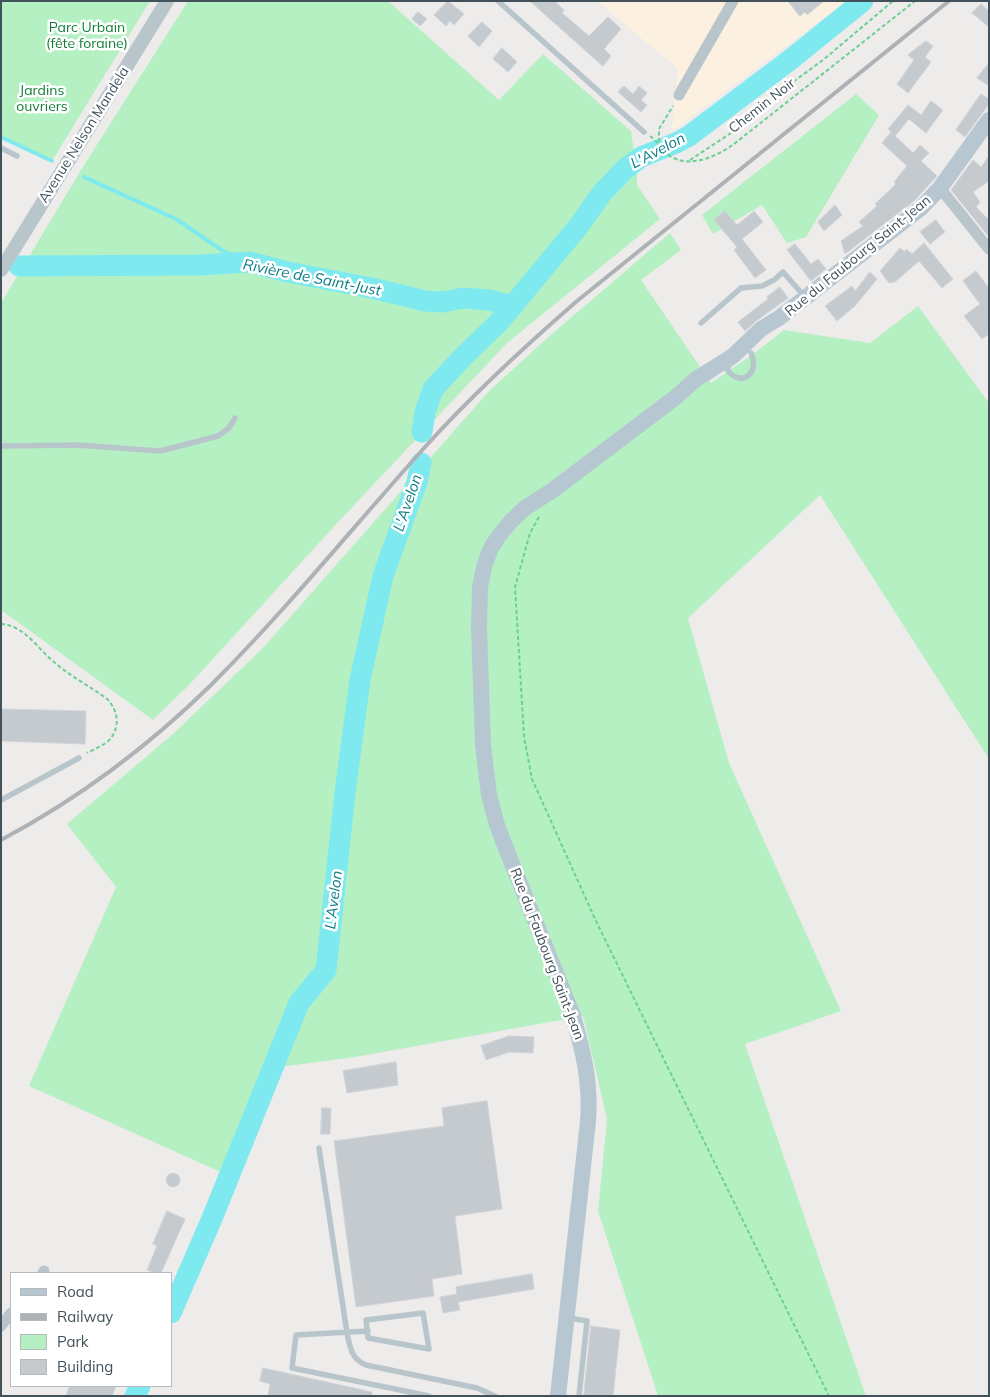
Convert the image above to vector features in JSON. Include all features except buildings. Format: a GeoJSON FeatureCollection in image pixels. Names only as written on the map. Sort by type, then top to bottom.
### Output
{"type":"FeatureCollection","features":[{"type":"Feature","properties":{"kind":"main road","name":"Rue du Faubourg Saint-Jean"},"geometry":{"type":"LineString","coordinates":[[729,364],[761,329],[780,318],[916,213],[940,188],[989,120]]}},
{"type":"Feature","properties":{"kind":"main road","name":"Rue du Faubourg Saint-Jean"},"geometry":{"type":"LineString","coordinates":[[558,1396],[588,1121],[589,1092],[587,1071],[580,1039],[568,1003],[494,815],[484,767],[482,694],[488,597],[497,559],[503,546],[512,533],[552,490],[676,397],[703,374],[751,353],[780,318]]}},
{"type":"Feature","properties":{"kind":"street","name":"Avenue Nelson Mandela"},"geometry":{"type":"LineString","coordinates":[[1,270],[167,1]]}},
{"type":"Feature","properties":{"kind":"street"},"geometry":{"type":"LineString","coordinates":[[679,95],[733,1]]}},
{"type":"Feature","properties":{"kind":"street"},"geometry":{"type":"LineString","coordinates":[[940,188],[989,249]]}},
{"type":"Feature","properties":{"kind":"street"},"geometry":{"type":"LineString","coordinates":[[1,1326],[10,1314]]}},
{"type":"Feature","properties":{"kind":"lane"},"geometry":{"type":"LineString","coordinates":[[498,1],[644,132]]}},
{"type":"Feature","properties":{"kind":"lane"},"geometry":{"type":"LineString","coordinates":[[1,148],[17,156]]}},
{"type":"Feature","properties":{"kind":"lane"},"geometry":{"type":"LineString","coordinates":[[701,323],[741,288],[762,286],[774,280],[783,272],[806,298]]}},
{"type":"Feature","properties":{"kind":"lane"},"geometry":{"type":"LineString","coordinates":[[1,446],[77,445],[160,451],[218,436],[226,432],[235,418]]}},
{"type":"Feature","properties":{"kind":"lane"},"geometry":{"type":"LineString","coordinates":[[1,800],[78,758]]}},
{"type":"Feature","properties":{"kind":"lane"},"geometry":{"type":"LineString","coordinates":[[319,1148],[350,1350],[360,1362],[478,1388],[495,1396]]}},
{"type":"Feature","properties":{"kind":"lane"},"geometry":{"type":"LineString","coordinates":[[423,1313],[429,1349],[368,1338],[368,1331],[366,1320],[423,1313]]}},
{"type":"Feature","properties":{"kind":"lane"},"geometry":{"type":"LineString","coordinates":[[567,1318],[587,1321],[579,1396]]}},
{"type":"Feature","properties":{"kind":"lane"},"geometry":{"type":"LineString","coordinates":[[368,1331],[296,1335],[292,1368],[429,1396]]}},
{"type":"Feature","properties":{"kind":"path"},"geometry":{"type":"LineString","coordinates":[[688,161],[732,133],[782,90],[823,60],[893,1]]}},
{"type":"Feature","properties":{"kind":"path","name":"Chemin Noir"},"geometry":{"type":"LineString","coordinates":[[679,95],[659,129],[659,143],[672,157],[688,161],[709,158],[734,144],[915,1]]}},
{"type":"Feature","properties":{"kind":"path"},"geometry":{"type":"LineString","coordinates":[[539,516],[530,533],[515,587],[524,737],[532,779],[595,919],[829,1396]]}},
{"type":"Feature","properties":{"kind":"path"},"geometry":{"type":"LineString","coordinates":[[1,624],[21,630],[54,663],[106,698],[113,705],[117,717],[116,728],[111,740],[78,758]]}},
{"type":"Feature","properties":{"kind":"shaded area"},"geometry":{"type":"Polygon","coordinates":[[[597,1],[846,1],[671,132],[678,69],[597,1]]]}},
{"type":"Feature","properties":{"kind":"green space"},"geometry":{"type":"Polygon","coordinates":[[[1,1],[150,1],[52,161],[1,138],[1,1]]]}},
{"type":"Feature","properties":{"kind":"green space"},"geometry":{"type":"Polygon","coordinates":[[[188,1],[388,1],[499,100],[543,54],[631,131],[637,185],[660,219],[507,343],[340,520],[189,685],[153,720],[1,610],[1,303],[86,162],[188,1]]]}},
{"type":"Feature","properties":{"kind":"green space"},"geometry":{"type":"Polygon","coordinates":[[[856,94],[879,115],[806,237],[787,243],[762,205],[713,234],[702,215],[856,94]]]}},
{"type":"Feature","properties":{"kind":"green space"},"geometry":{"type":"Polygon","coordinates":[[[670,233],[681,250],[641,280],[711,383],[784,330],[870,343],[918,306],[989,403],[989,759],[820,495],[688,618],[729,763],[841,1011],[745,1044],[866,1396],[658,1396],[598,1211],[607,1119],[583,1016],[355,1057],[272,1068],[225,1174],[29,1086],[116,887],[67,824],[173,734],[263,648],[490,390],[553,333],[670,233]]]}},
{"type":"Feature","properties":{"kind":"waterway","name":"L'Avelon"},"geometry":{"type":"LineString","coordinates":[[422,432],[425,412],[433,389],[499,322],[578,227],[602,193],[625,169],[641,157],[689,136],[790,60],[863,1]]}},
{"type":"Feature","properties":{"kind":"waterway"},"geometry":{"type":"LineString","coordinates":[[1,137],[52,161]]}},
{"type":"Feature","properties":{"kind":"waterway"},"geometry":{"type":"LineString","coordinates":[[84,177],[176,219],[223,251],[249,262]]}},
{"type":"Feature","properties":{"kind":"waterway","name":"Rivière de Saint-Just"},"geometry":{"type":"LineString","coordinates":[[19,266],[201,265],[249,262],[425,301],[443,302],[463,298],[489,300],[513,306]]}},
{"type":"Feature","properties":{"kind":"waterway","name":"L'Avelon"},"geometry":{"type":"LineString","coordinates":[[172,1311],[213,1216],[299,1003],[326,970],[345,793],[360,680],[383,576],[417,482],[421,463]]}},
{"type":"Feature","properties":{"kind":"waterway","name":"L'Avelon"},"geometry":{"type":"LineString","coordinates":[[135,1396],[140,1387]]}},
{"type":"Feature","properties":{"kind":"railway"},"geometry":{"type":"LineString","coordinates":[[1,840],[58,807],[112,770],[188,707],[240,656],[294,597],[425,447],[518,354],[577,301],[949,1]]}},
{"type":"Feature","properties":{"kind":"park label","name":"Parc Urbain (fête foraine)"},"geometry":{"type":"Point","coordinates":[87,36]}},
{"type":"Feature","properties":{"kind":"park label","name":"Jardins ouvriers"},"geometry":{"type":"Point","coordinates":[42,99]}}]}
